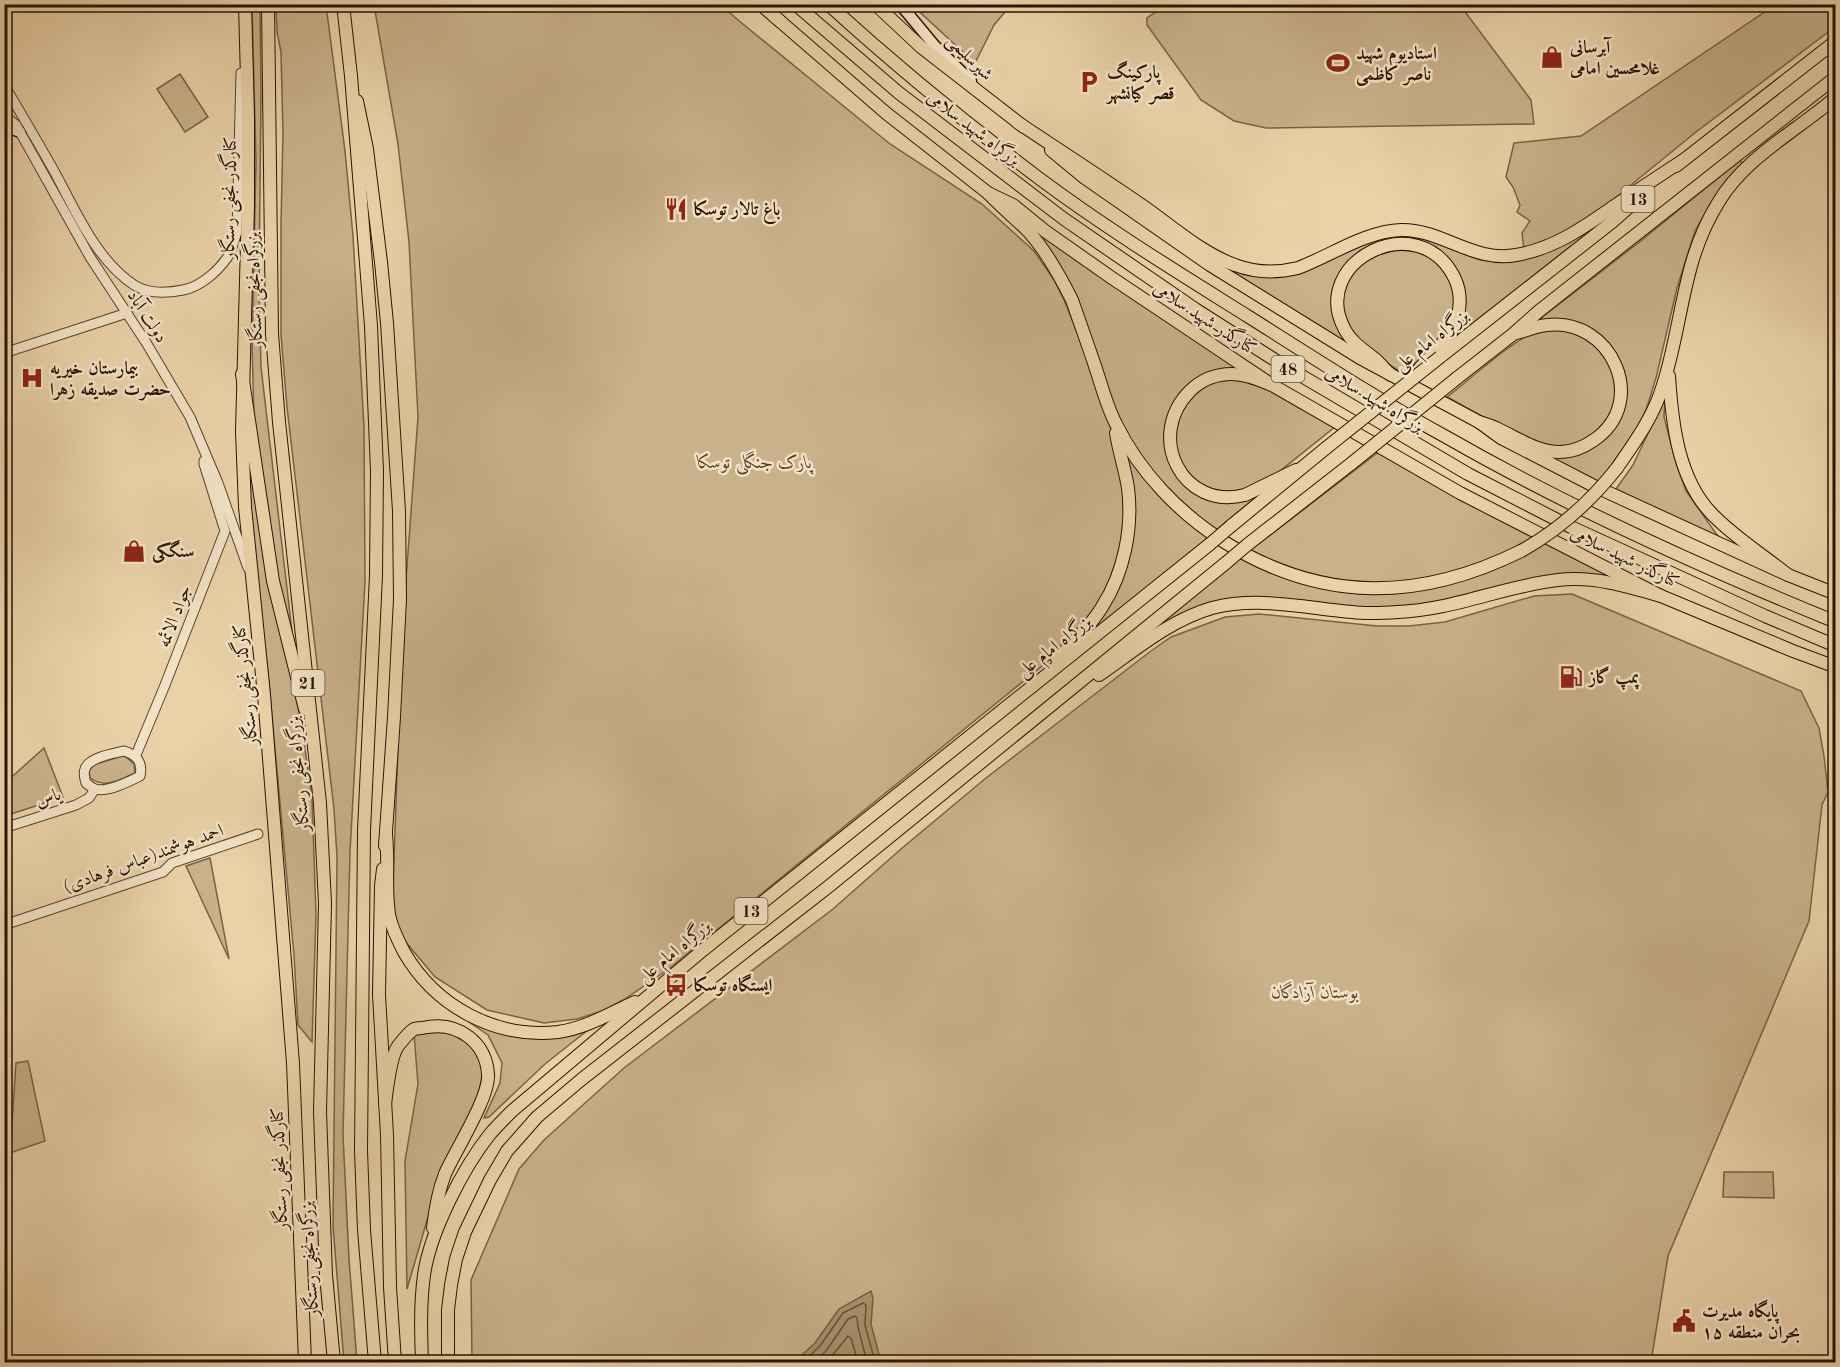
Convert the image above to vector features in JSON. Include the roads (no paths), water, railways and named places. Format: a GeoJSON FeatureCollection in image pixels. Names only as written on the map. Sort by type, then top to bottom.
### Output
{"type":"FeatureCollection","features":[{"type":"Feature","properties":{"kind":"main road","name":"کنارگذر نجفی رستگار"},"geometry":{"type":"LineString","coordinates":[[244,4],[248,117],[248,205],[242,374],[245,507],[274,807],[293,1063],[305,1362]]}},
{"type":"Feature","properties":{"kind":"main road","name":"بزرگراه نجفی رستگار"},"geometry":{"type":"LineString","coordinates":[[268,4],[272,334],[279,422],[320,803],[326,903],[320,1112],[326,1275],[334,1362]]}},
{"type":"Feature","properties":{"kind":"main road"},"geometry":{"type":"LineString","coordinates":[[343,4],[371,326],[377,471],[376,575],[364,841],[361,1130],[364,1230],[375,1362]]}},
{"type":"Feature","properties":{"kind":"main road","name":"کنارگذر شهید سلامی"},"geometry":{"type":"LineString","coordinates":[[761,4],[886,113],[988,193],[1013,205],[1112,278],[1272,385],[1460,493],[1661,596],[1836,667]]}},
{"type":"Feature","properties":{"kind":"main road","name":"بزرگراه شهید سلامی"},"geometry":{"type":"LineString","coordinates":[[795,4],[899,93],[1064,219],[1195,309],[1278,362],[1468,474],[1571,527],[1836,646]]}},
{"type":"Feature","properties":{"kind":"main road","name":"بزرگراه شهید سلامی"},"geometry":{"type":"LineString","coordinates":[[828,4],[953,110],[1041,180],[1141,249],[1320,362],[1447,438],[1559,497],[1650,542],[1761,592],[1836,622]]}},
{"type":"Feature","properties":{"kind":"main road"},"geometry":{"type":"LineString","coordinates":[[875,4],[921,47],[1017,122],[1184,236],[1223,260],[1248,269],[1285,271],[1298,268],[1377,234],[1401,230],[1420,232],[1482,255],[1500,257],[1530,252],[1577,232],[1682,161]]}},
{"type":"Feature","properties":{"kind":"main road","name":"شیرسلیمی"},"geometry":{"type":"LineString","coordinates":[[900,4],[934,45],[994,105]]}},
{"type":"Feature","properties":{"kind":"main road","name":"بزرگراه امام علی"},"geometry":{"type":"LineString","coordinates":[[422,1362],[421,1323],[424,1275],[432,1243],[444,1213],[468,1168],[490,1134],[512,1111],[703,950],[1210,544],[1412,378],[1612,222],[1682,161],[1836,41]]}},
{"type":"Feature","properties":{"kind":"main road"},"geometry":{"type":"LineString","coordinates":[[351,76],[367,148],[381,261],[399,511],[400,599],[381,886],[379,995],[385,1104],[390,1287],[396,1362]]}},
{"type":"Feature","properties":{"kind":"main road","name":"13"},"geometry":{"type":"LineString","coordinates":[[448,1362],[448,1310],[451,1285],[456,1259],[465,1232],[507,1151],[537,1117],[582,1079],[828,887],[1246,545],[1836,77]]}},
{"type":"Feature","properties":{"kind":"main road"},"geometry":{"type":"LineString","coordinates":[[1115,423],[1151,479],[1191,519],[1248,557],[1290,575],[1312,582],[1339,586],[1380,588],[1415,586],[1467,574],[1499,562],[1521,551],[1575,514],[1598,492],[1617,468],[1647,424],[1663,386],[1692,259],[1701,234],[1718,202],[1742,172],[1836,97]]}},
{"type":"Feature","properties":{"kind":"main road"},"geometry":{"type":"LineString","coordinates":[[1017,122],[1084,178],[1201,259],[1283,312],[1391,375],[1479,422],[1541,449],[1562,452],[1581,447],[1599,437],[1612,424],[1619,408],[1621,385],[1617,368],[1608,352],[1594,338],[1570,327],[1548,325],[1512,335]]}},
{"type":"Feature","properties":{"kind":"main road"},"geometry":{"type":"LineString","coordinates":[[4,126],[20,132]]}},
{"type":"Feature","properties":{"kind":"main road"},"geometry":{"type":"LineString","coordinates":[[988,193],[1029,232],[1044,251],[1072,300],[1115,423],[1128,489],[1130,513],[1128,531],[1112,591],[1084,630],[1032,685]]}},
{"type":"Feature","properties":{"kind":"main road"},"geometry":{"type":"LineString","coordinates":[[1391,375],[1349,336],[1340,318],[1338,296],[1344,278],[1362,257],[1380,247],[1397,244],[1412,245],[1427,250],[1445,264],[1456,281],[1460,299],[1454,327],[1412,378]]}},
{"type":"Feature","properties":{"kind":"main road"},"geometry":{"type":"LineString","coordinates":[[1669,364],[1672,419],[1683,463],[1695,490],[1711,513],[1788,575]]}},
{"type":"Feature","properties":{"kind":"main road"},"geometry":{"type":"LineString","coordinates":[[242,374],[273,581],[314,746]]}},
{"type":"Feature","properties":{"kind":"main road"},"geometry":{"type":"LineString","coordinates":[[1272,385],[1239,375],[1221,375],[1203,381],[1181,400],[1176,408],[1169,433],[1170,448],[1184,476],[1199,489],[1219,496],[1245,495],[1296,471]]}},
{"type":"Feature","properties":{"kind":"main road"},"geometry":{"type":"LineString","coordinates":[[1479,422],[1501,438],[1594,486],[1788,575],[1836,594]]}},
{"type":"Feature","properties":{"kind":"main road"},"geometry":{"type":"LineString","coordinates":[[1050,706],[1081,688],[1177,622],[1197,613],[1227,605],[1257,602],[1356,613],[1402,612],[1429,609],[1538,583],[1570,579],[1600,580],[1661,596]]}},
{"type":"Feature","properties":{"kind":"main road"},"geometry":{"type":"LineString","coordinates":[[386,836],[389,914],[398,939],[412,966],[434,992],[459,1010],[496,1027],[516,1031],[557,1032],[596,1022],[647,997]]}},
{"type":"Feature","properties":{"kind":"main road"},"geometry":{"type":"LineString","coordinates":[[385,1104],[396,1047],[414,1029],[437,1025],[458,1030],[477,1042],[486,1058],[489,1076],[483,1098],[445,1175],[436,1202],[432,1243]]}},
{"type":"Feature","properties":{"kind":"street"},"geometry":{"type":"LineString","coordinates":[[4,85],[33,132],[77,214],[113,268],[136,286],[152,291],[172,292],[191,288],[211,276],[228,257],[237,232],[244,4]]}},
{"type":"Feature","properties":{"kind":"street","name":"دولت آباد"},"geometry":{"type":"LineString","coordinates":[[4,115],[20,132],[90,257],[171,383],[190,417],[206,452],[253,582]]}},
{"type":"Feature","properties":{"kind":"street"},"geometry":{"type":"LineString","coordinates":[[4,353],[127,313]]}},
{"type":"Feature","properties":{"kind":"street","name":"جواد الائمه"},"geometry":{"type":"LineString","coordinates":[[95,789],[120,785],[140,776],[140,762],[136,755],[225,531],[204,464],[206,452]]}},
{"type":"Feature","properties":{"kind":"street"},"geometry":{"type":"LineString","coordinates":[[95,789],[86,783],[84,774],[89,762],[124,751],[136,755]]}},
{"type":"Feature","properties":{"kind":"street","name":"یاس"},"geometry":{"type":"LineString","coordinates":[[4,828],[76,805],[89,798],[95,789]]}},
{"type":"Feature","properties":{"kind":"street","name":"احمد هوشمند(عباس فرهادی)"},"geometry":{"type":"LineString","coordinates":[[4,925],[163,872],[172,863],[258,834]]}},
{"type":"Feature","properties":{"kind":"water"},"geometry":{"type":"Polygon","coordinates":[[[871,1291],[873,1298],[871,1324],[881,1362],[794,1362],[815,1343],[839,1309],[871,1291]]]}},
{"type":"Feature","properties":{"kind":"place","name":"آبرسانی غلامحسین امامی"},"geometry":{"type":"Point","coordinates":[1552,57]}},
{"type":"Feature","properties":{"kind":"place","name":"استادیوم شهید ناصر کاظمی"},"geometry":{"type":"Point","coordinates":[1338,63]}},
{"type":"Feature","properties":{"kind":"place","name":"پارکینگ قصر کیانشهر"},"geometry":{"type":"Point","coordinates":[1089,82]}},
{"type":"Feature","properties":{"kind":"place","name":"باغ تالار توسکا"},"geometry":{"type":"Point","coordinates":[676,209]}},
{"type":"Feature","properties":{"kind":"place","name":"بیمارستان خیریه حضرت صدیقه زهرا"},"geometry":{"type":"Point","coordinates":[32,378]}},
{"type":"Feature","properties":{"kind":"place","name":"سنگکی"},"geometry":{"type":"Point","coordinates":[134,551]}},
{"type":"Feature","properties":{"kind":"place","name":"پمپ گاز"},"geometry":{"type":"Point","coordinates":[1571,677]}},
{"type":"Feature","properties":{"kind":"place","name":"ایستگاه توسکا"},"geometry":{"type":"Point","coordinates":[676,985]}},
{"type":"Feature","properties":{"kind":"place","name":"پایگاه مدیرت بحران منطقه ۱۵"},"geometry":{"type":"Point","coordinates":[1684,1321]}},
{"type":"Feature","properties":{"kind":"park label","name":"پارک جنگلی توسکا"},"geometry":{"type":"Point","coordinates":[755,462]}},
{"type":"Feature","properties":{"kind":"park label","name":"بوستان آزادگان"},"geometry":{"type":"Point","coordinates":[1315,992]}}]}
